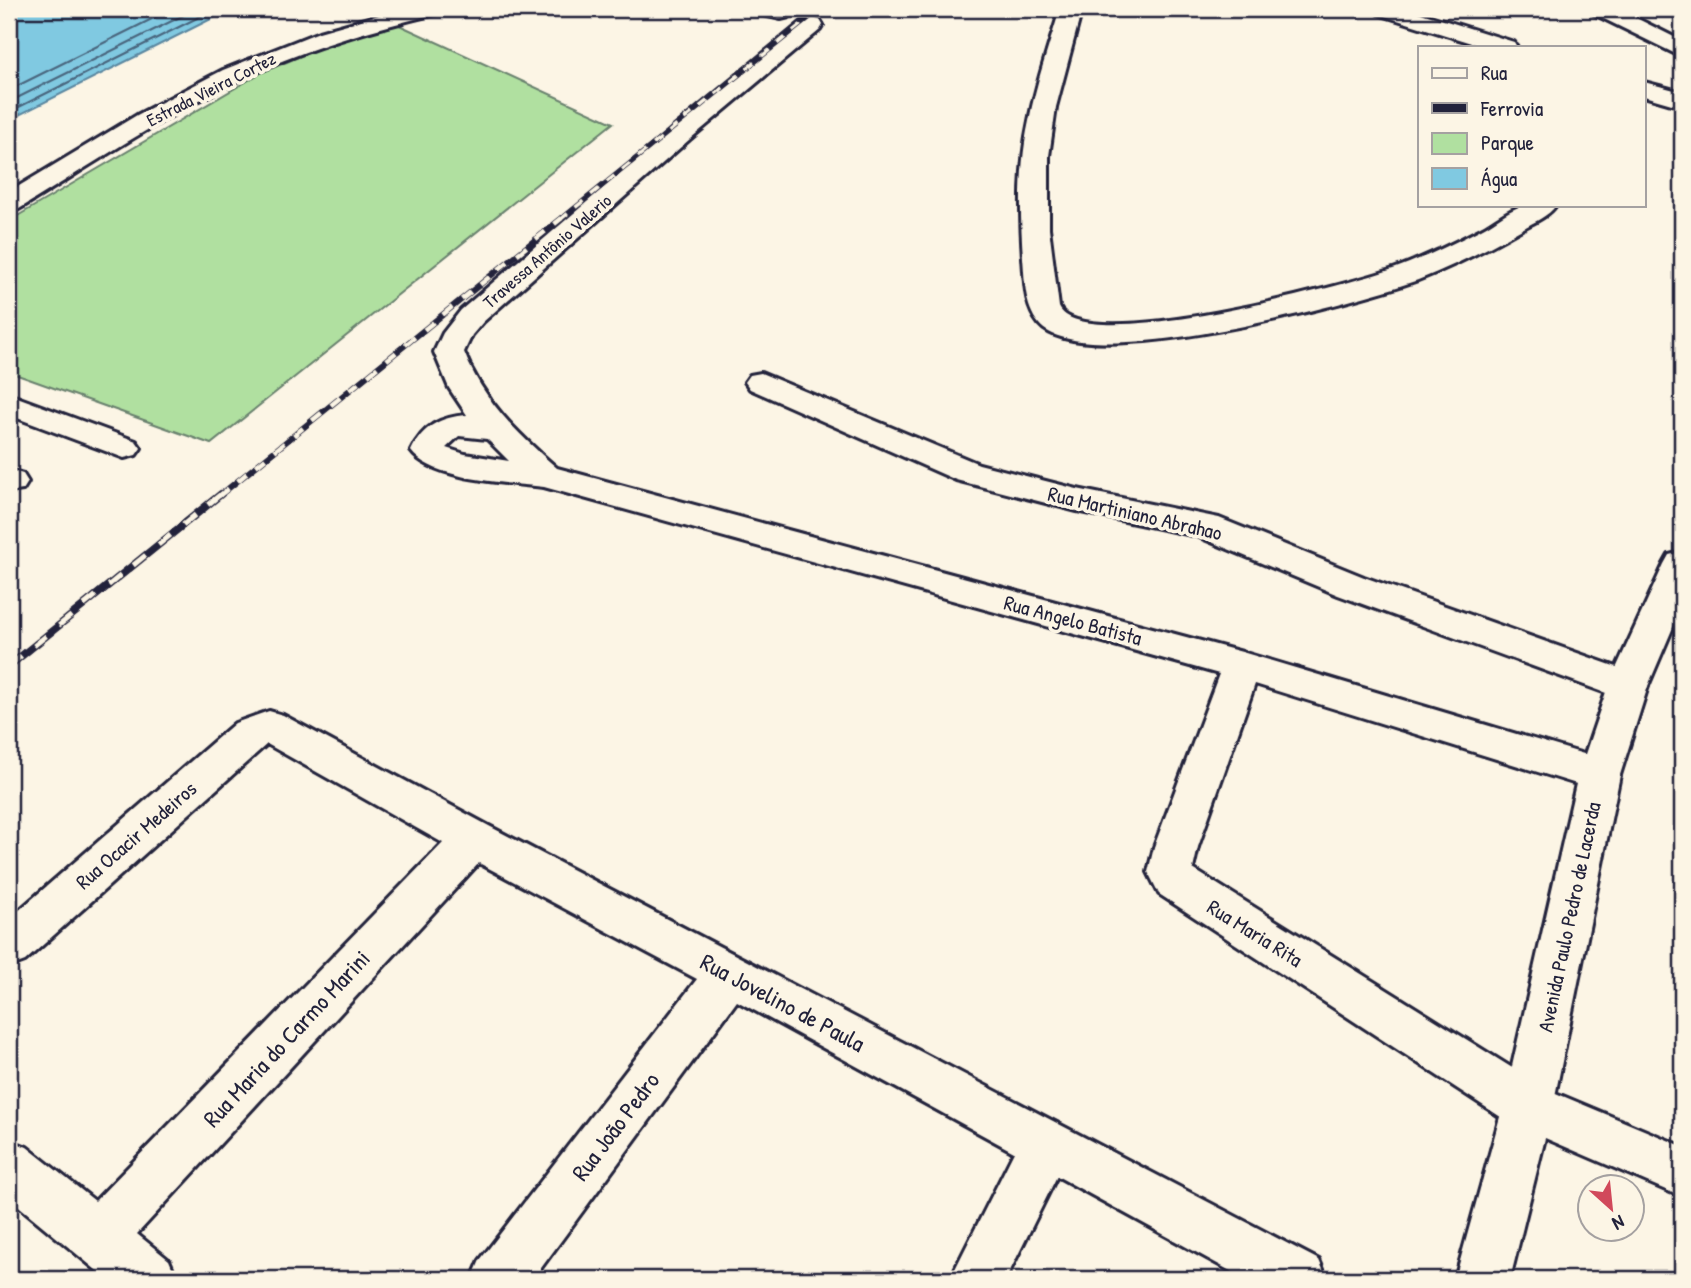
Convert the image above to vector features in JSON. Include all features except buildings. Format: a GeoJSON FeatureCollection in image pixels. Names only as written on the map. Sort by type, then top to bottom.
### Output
{"type":"FeatureCollection","features":[{"type":"Feature","properties":{"kind":"street","name":"Estrada Vieira Cortez"},"geometry":{"type":"LineString","coordinates":[[9,203],[229,75],[315,40],[427,9]]}},
{"type":"Feature","properties":{"kind":"street"},"geometry":{"type":"LineString","coordinates":[[1071,9],[1041,123],[1033,206],[1041,290],[1052,321],[1062,327],[1087,332],[1159,330],[1232,320],[1306,304],[1387,281],[1494,235],[1541,206]]}},
{"type":"Feature","properties":{"kind":"street"},"geometry":{"type":"LineString","coordinates":[[1386,9],[1503,46]]}},
{"type":"Feature","properties":{"kind":"street"},"geometry":{"type":"LineString","coordinates":[[1602,9],[1682,50]]}},
{"type":"Feature","properties":{"kind":"street","name":"Travessa Antônio Valerio"},"geometry":{"type":"LineString","coordinates":[[496,431],[459,380],[453,367],[449,352],[458,333],[472,317],[650,162],[812,25]]}},
{"type":"Feature","properties":{"kind":"street"},"geometry":{"type":"LineString","coordinates":[[1646,90],[1682,100]]}},
{"type":"Feature","properties":{"kind":"street","name":"Rua Martiniano Abrahao"},"geometry":{"type":"LineString","coordinates":[[761,382],[968,472],[1077,500],[1206,526],[1351,586],[1628,686]]}},
{"type":"Feature","properties":{"kind":"street"},"geometry":{"type":"LineString","coordinates":[[9,404],[124,448]]}},
{"type":"Feature","properties":{"kind":"street","name":"Rua Angelo Batista"},"geometry":{"type":"LineString","coordinates":[[545,476],[496,431],[472,424],[443,432],[431,443],[428,451],[435,457],[456,463],[545,476],[1242,666],[1599,775]]}},
{"type":"Feature","properties":{"kind":"street","name":"Avenida Paulo Pedro de Lacerda"},"geometry":{"type":"LineString","coordinates":[[1482,1279],[1528,1106],[1599,775],[1628,686],[1682,564]]}},
{"type":"Feature","properties":{"kind":"street","name":"Rua Maria Rita"},"geometry":{"type":"LineString","coordinates":[[1242,666],[1176,847],[1170,875],[1184,888],[1528,1106]]}},
{"type":"Feature","properties":{"kind":"street","name":"Rua Jovelino de Paula"},"geometry":{"type":"LineString","coordinates":[[265,726],[277,729],[474,839],[1300,1279]]}},
{"type":"Feature","properties":{"kind":"street","name":"Rua Ocacir Medeiros"},"geometry":{"type":"LineString","coordinates":[[9,947],[249,734],[265,726]]}},
{"type":"Feature","properties":{"kind":"street","name":"Rua Maria do Carmo Marini"},"geometry":{"type":"LineString","coordinates":[[98,1237],[474,839]]}},
{"type":"Feature","properties":{"kind":"street","name":"Rua João Pedro"},"geometry":{"type":"LineString","coordinates":[[499,1279],[730,973]]}},
{"type":"Feature","properties":{"kind":"street"},"geometry":{"type":"LineString","coordinates":[[1528,1106],[1682,1171]]}},
{"type":"Feature","properties":{"kind":"street"},"geometry":{"type":"LineString","coordinates":[[977,1279],[1045,1144]]}},
{"type":"Feature","properties":{"kind":"street"},"geometry":{"type":"LineString","coordinates":[[9,1165],[150,1279]]}},
{"type":"Feature","properties":{"kind":"green space"},"geometry":{"type":"Polygon","coordinates":[[[397,24],[613,123],[211,444],[9,372],[9,221],[261,73],[340,39],[397,24]]]}},
{"type":"Feature","properties":{"kind":"water"},"geometry":{"type":"Polygon","coordinates":[[[9,9],[231,9],[9,120],[9,9]]]}},
{"type":"Feature","properties":{"kind":"railway"},"geometry":{"type":"LineString","coordinates":[[560,220],[820,9]]}},
{"type":"Feature","properties":{"kind":"railway"},"geometry":{"type":"LineString","coordinates":[[219,496],[562,218]]}},
{"type":"Feature","properties":{"kind":"railway"},"geometry":{"type":"LineString","coordinates":[[9,666],[221,494]]}}]}
